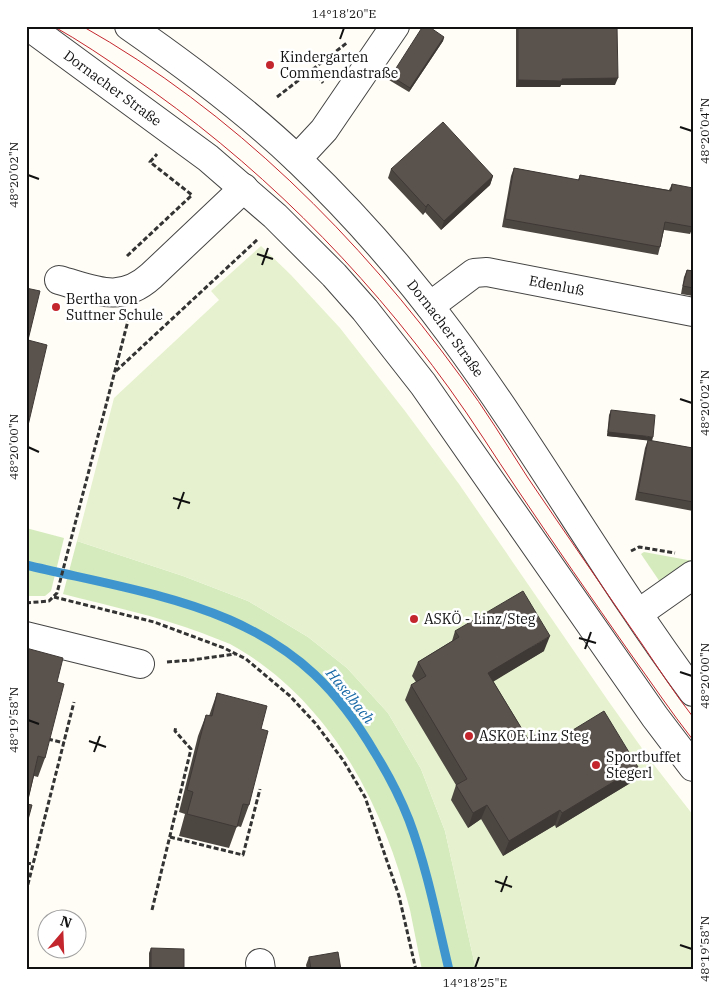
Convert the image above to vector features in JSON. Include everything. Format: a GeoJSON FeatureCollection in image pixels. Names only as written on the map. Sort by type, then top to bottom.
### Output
{"type":"FeatureCollection","features":[{"type":"Feature","properties":{"kind":"street","name":"Dornacher Straße"},"geometry":{"type":"LineString","coordinates":[[28,26],[208,158],[244,188],[334,275],[394,344],[451,422],[655,717],[693,767]]}},
{"type":"Feature","properties":{"kind":"street","name":"Dornacher Straße"},"geometry":{"type":"LineString","coordinates":[[129,26],[204,81],[297,159],[360,225],[430,306],[496,397],[693,692]]}},
{"type":"Feature","properties":{"kind":"street"},"geometry":{"type":"LineString","coordinates":[[297,159],[324,130],[395,26]]}},
{"type":"Feature","properties":{"kind":"street"},"geometry":{"type":"LineString","coordinates":[[59,280],[111,293],[124,292],[137,287],[244,188]]}},
{"type":"Feature","properties":{"kind":"street","name":"Edenluß"},"geometry":{"type":"LineString","coordinates":[[430,306],[474,273],[487,272],[693,312]]}},
{"type":"Feature","properties":{"kind":"street"},"geometry":{"type":"LineString","coordinates":[[639,613],[688,565]]}},
{"type":"Feature","properties":{"kind":"street"},"geometry":{"type":"LineString","coordinates":[[26,636],[140,664]]}},
{"type":"Feature","properties":{"kind":"path"},"geometry":{"type":"LineString","coordinates":[[277,96],[352,39]]}},
{"type":"Feature","properties":{"kind":"path"},"geometry":{"type":"LineString","coordinates":[[313,70],[326,88]]}},
{"type":"Feature","properties":{"kind":"path"},"geometry":{"type":"LineString","coordinates":[[124,259],[192,195],[150,162],[159,151]]}},
{"type":"Feature","properties":{"kind":"path"},"geometry":{"type":"LineString","coordinates":[[114,372],[260,236]]}},
{"type":"Feature","properties":{"kind":"path"},"geometry":{"type":"LineString","coordinates":[[26,603],[49,601],[57,593],[130,314]]}},
{"type":"Feature","properties":{"kind":"path"},"geometry":{"type":"LineString","coordinates":[[631,551],[639,547],[688,565]]}},
{"type":"Feature","properties":{"kind":"path"},"geometry":{"type":"LineString","coordinates":[[54,597],[154,622],[209,642],[236,654],[255,666],[290,696],[316,724],[365,797],[392,874],[416,970]]}},
{"type":"Feature","properties":{"kind":"path"},"geometry":{"type":"LineString","coordinates":[[140,664],[236,654]]}},
{"type":"Feature","properties":{"kind":"path"},"geometry":{"type":"LineString","coordinates":[[26,892],[74,702]]}},
{"type":"Feature","properties":{"kind":"path"},"geometry":{"type":"LineString","coordinates":[[152,910],[191,750],[175,731],[176,726]]}},
{"type":"Feature","properties":{"kind":"path"},"geometry":{"type":"LineString","coordinates":[[48,739],[64,743]]}},
{"type":"Feature","properties":{"kind":"path"},"geometry":{"type":"LineString","coordinates":[[170,837],[244,855],[260,789]]}},
{"type":"Feature","properties":{"kind":"path"},"geometry":{"type":"LineString","coordinates":[[26,863],[33,864]]}},
{"type":"Feature","properties":{"kind":"green space","name":"ASKÖ - Linz/Steg"},"geometry":{"type":"Polygon","coordinates":[[[261,246],[340,328],[405,411],[459,484],[651,761],[693,815],[693,970],[476,970],[445,831],[421,769],[388,713],[347,668],[308,637],[248,601],[183,576],[77,541],[114,398],[219,300],[211,291],[261,246]]]}},
{"type":"Feature","properties":{"kind":"green space"},"geometry":{"type":"Polygon","coordinates":[[[26,528],[64,538],[51,591],[45,596],[26,596],[26,528]]]}},
{"type":"Feature","properties":{"kind":"green space"},"geometry":{"type":"Polygon","coordinates":[[[77,541],[183,576],[248,601],[308,637],[347,668],[388,713],[421,769],[445,831],[476,970],[422,970],[410,910],[385,832],[368,794],[324,724],[296,694],[265,667],[230,644],[168,621],[63,594],[77,541]]]}},
{"type":"Feature","properties":{"kind":"green space"},"geometry":{"type":"Polygon","coordinates":[[[644,552],[693,561],[660,582],[641,554],[644,552]]]}},
{"type":"Feature","properties":{"kind":"building"},"geometry":{"type":"Polygon","coordinates":[[[423,26],[428,26],[444,37],[410,88],[391,76],[423,26]]]}},
{"type":"Feature","properties":{"kind":"building"},"geometry":{"type":"Polygon","coordinates":[[[518,26],[617,26],[618,78],[562,79],[562,81],[518,80],[518,26]]]}},
{"type":"Feature","properties":{"kind":"building"},"geometry":{"type":"Polygon","coordinates":[[[443,122],[493,176],[444,221],[428,204],[426,207],[391,169],[443,122]]]}},
{"type":"Feature","properties":{"kind":"building"},"geometry":{"type":"Polygon","coordinates":[[[514,168],[579,180],[580,175],[671,191],[672,184],[693,188],[693,227],[665,222],[660,247],[505,219],[514,168]]]}},
{"type":"Feature","properties":{"kind":"building"},"geometry":{"type":"Polygon","coordinates":[[[687,270],[693,271],[693,288],[683,286],[687,270]]]}},
{"type":"Feature","properties":{"kind":"building"},"geometry":{"type":"Polygon","coordinates":[[[26,288],[40,291],[28,340],[47,345],[26,434],[26,288]]]}},
{"type":"Feature","properties":{"kind":"building"},"geometry":{"type":"Polygon","coordinates":[[[611,410],[655,415],[653,437],[608,432],[611,410]]]}},
{"type":"Feature","properties":{"kind":"building"},"geometry":{"type":"Polygon","coordinates":[[[648,440],[693,448],[693,502],[638,492],[648,440]]]}},
{"type":"Feature","properties":{"kind":"building","name":"ASKOE Linz Steg"},"geometry":{"type":"Polygon","coordinates":[[[523,591],[550,636],[488,673],[528,739],[542,731],[550,744],[604,711],[638,767],[562,813],[560,810],[509,841],[487,805],[473,813],[456,785],[467,779],[411,685],[426,676],[418,662],[459,637],[455,631],[523,591]]]}},
{"type":"Feature","properties":{"kind":"building"},"geometry":{"type":"Polygon","coordinates":[[[26,648],[63,658],[57,682],[64,684],[45,758],[38,756],[27,804],[32,805],[26,827],[26,648]]]}},
{"type":"Feature","properties":{"kind":"building"},"geometry":{"type":"Polygon","coordinates":[[[217,693],[267,706],[261,729],[268,731],[249,805],[243,804],[237,827],[187,814],[193,792],[187,790],[206,715],[212,716],[217,693]]]}},
{"type":"Feature","properties":{"kind":"building"},"geometry":{"type":"Polygon","coordinates":[[[151,948],[184,949],[184,970],[151,970],[151,948]]]}},
{"type":"Feature","properties":{"kind":"building"},"geometry":{"type":"Polygon","coordinates":[[[338,952],[341,970],[308,970],[311,969],[309,957],[338,952]]]}},
{"type":"Feature","properties":{"kind":"waterway","name":"Haselbach"},"geometry":{"type":"LineString","coordinates":[[26,565],[130,588],[181,602],[230,620],[276,645],[314,674],[331,691],[361,730],[385,769],[402,803],[421,857],[449,970]]}},
{"type":"Feature","properties":{"kind":"tram line"},"geometry":{"type":"LineString","coordinates":[[53,26],[131,76],[220,143],[262,179],[342,258],[415,343],[449,388],[587,592],[693,740]]}},
{"type":"Feature","properties":{"kind":"tram line"},"geometry":{"type":"LineString","coordinates":[[82,26],[137,60],[191,97],[241,137],[290,181],[380,275],[422,325],[470,389],[542,499],[693,717]]}},
{"type":"Feature","properties":{"kind":"place","name":"Kindergarten Commendastraße"},"geometry":{"type":"Point","coordinates":[270,65]}},
{"type":"Feature","properties":{"kind":"place","name":"Bertha von Suttner Schule"},"geometry":{"type":"Point","coordinates":[56,307]}},
{"type":"Feature","properties":{"kind":"place","name":"ASKÖ - Linz/Steg"},"geometry":{"type":"Point","coordinates":[414,619]}},
{"type":"Feature","properties":{"kind":"place","name":"ASKOE Linz Steg"},"geometry":{"type":"Point","coordinates":[469,736]}},
{"type":"Feature","properties":{"kind":"place","name":"Sportbuffet Stegerl"},"geometry":{"type":"Point","coordinates":[596,765]}}]}
